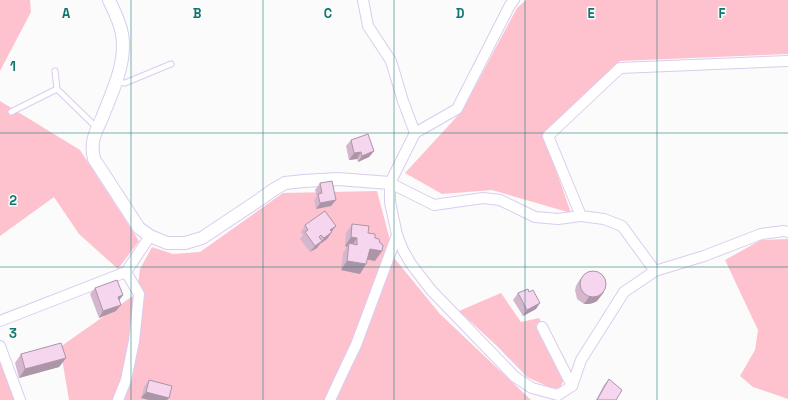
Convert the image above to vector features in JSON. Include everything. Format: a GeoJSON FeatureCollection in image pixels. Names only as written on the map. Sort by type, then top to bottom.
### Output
{"type":"FeatureCollection","features":[{"type":"Feature","properties":{"kind":"street"},"geometry":{"type":"LineString","coordinates":[[109,0],[118,18],[122,34],[123,52],[116,82],[93,139],[92,150],[94,159],[139,228],[150,236],[167,243],[185,243],[202,238],[285,183],[338,180],[390,183],[434,205],[483,198],[500,200],[535,217],[558,219],[581,216],[604,219],[622,226],[654,271]]}},
{"type":"Feature","properties":{"kind":"street"},"geometry":{"type":"LineString","coordinates":[[363,0],[368,26],[391,61],[403,101],[415,133]]}},
{"type":"Feature","properties":{"kind":"street"},"geometry":{"type":"LineString","coordinates":[[514,0],[510,5],[457,108],[415,133],[390,183],[390,202],[397,235],[403,250],[412,264],[431,290],[515,377],[532,388],[558,395],[572,386],[581,360],[624,292],[654,271],[704,256],[761,234],[784,230],[788,232]]}},
{"type":"Feature","properties":{"kind":"street"},"geometry":{"type":"LineString","coordinates":[[581,216],[548,136],[620,68],[788,61]]}},
{"type":"Feature","properties":{"kind":"street"},"geometry":{"type":"LineString","coordinates":[[330,400],[356,345],[397,235]]}},
{"type":"Feature","properties":{"kind":"street"},"geometry":{"type":"LineString","coordinates":[[0,321],[126,272],[150,236]]}},
{"type":"Feature","properties":{"kind":"street"},"geometry":{"type":"LineString","coordinates":[[118,400],[126,380],[134,341],[139,294],[126,272]]}},
{"type":"Feature","properties":{"kind":"street"},"geometry":{"type":"LineString","coordinates":[[542,327],[572,386]]}},
{"type":"Feature","properties":{"kind":"street"},"geometry":{"type":"LineString","coordinates":[[0,346],[20,400]]}},
{"type":"Feature","properties":{"kind":"lane"},"geometry":{"type":"LineString","coordinates":[[116,82],[125,83],[171,64]]}},
{"type":"Feature","properties":{"kind":"lane"},"geometry":{"type":"LineString","coordinates":[[55,70],[57,89],[98,128]]}},
{"type":"Feature","properties":{"kind":"lane"},"geometry":{"type":"LineString","coordinates":[[11,112],[57,89]]}},
{"type":"Feature","properties":{"kind":"shaded area"},"geometry":{"type":"Polygon","coordinates":[[[0,0],[30,0],[31,12],[0,71],[0,0]]]}},
{"type":"Feature","properties":{"kind":"shaded area"},"geometry":{"type":"Polygon","coordinates":[[[526,0],[788,0],[788,54],[620,61],[543,133],[571,213],[492,190],[442,194],[405,173],[462,111],[517,8],[526,0]]]}},
{"type":"Feature","properties":{"kind":"shaded area"},"geometry":{"type":"Polygon","coordinates":[[[0,101],[80,150],[139,241],[118,269],[79,234],[54,197],[0,236],[0,101]]]}},
{"type":"Feature","properties":{"kind":"shaded area"},"geometry":{"type":"Polygon","coordinates":[[[377,191],[395,259],[440,314],[531,400],[69,400],[60,347],[137,293],[140,269],[152,247],[173,254],[200,252],[283,193],[377,191]]]}},
{"type":"Feature","properties":{"kind":"shaded area"},"geometry":{"type":"Polygon","coordinates":[[[788,239],[788,399],[753,387],[740,376],[755,350],[758,330],[725,260],[761,240],[788,239]]]}},
{"type":"Feature","properties":{"kind":"shaded area"},"geometry":{"type":"Polygon","coordinates":[[[501,293],[521,322],[539,318],[567,372],[560,388],[551,388],[527,377],[497,346],[459,311],[501,293]]]}},
{"type":"Feature","properties":{"kind":"shaded area"},"geometry":{"type":"Polygon","coordinates":[[[0,357],[19,400],[0,400],[0,357]]]}},
{"type":"Feature","properties":{"kind":"building"},"geometry":{"type":"Polygon","coordinates":[[[368,134],[374,151],[362,156],[361,152],[354,153],[351,140],[368,134]]]}},
{"type":"Feature","properties":{"kind":"building"},"geometry":{"type":"Polygon","coordinates":[[[332,181],[336,200],[320,203],[318,194],[322,193],[320,183],[332,181]]]}},
{"type":"Feature","properties":{"kind":"building"},"geometry":{"type":"Polygon","coordinates":[[[325,211],[336,226],[330,230],[332,232],[324,238],[321,235],[319,237],[322,241],[315,246],[305,232],[308,230],[305,225],[325,211]]]}},
{"type":"Feature","properties":{"kind":"building"},"geometry":{"type":"Polygon","coordinates":[[[352,224],[369,226],[368,233],[375,234],[375,238],[379,239],[380,243],[383,245],[382,251],[370,249],[366,264],[347,261],[349,243],[357,245],[357,238],[351,237],[352,224]]]}},
{"type":"Feature","properties":{"kind":"building"},"geometry":{"type":"Polygon","coordinates":[[[593,271],[602,275],[606,284],[602,293],[593,297],[584,293],[580,284],[584,275],[593,271]]]}},
{"type":"Feature","properties":{"kind":"building"},"geometry":{"type":"Polygon","coordinates":[[[117,280],[123,295],[118,297],[121,305],[103,311],[95,288],[117,280]]]}},
{"type":"Feature","properties":{"kind":"building"},"geometry":{"type":"Polygon","coordinates":[[[528,289],[529,292],[533,290],[540,303],[527,310],[518,293],[528,289]]]}},
{"type":"Feature","properties":{"kind":"building"},"geometry":{"type":"Polygon","coordinates":[[[61,343],[66,358],[25,369],[21,354],[61,343]]]}},
{"type":"Feature","properties":{"kind":"building"},"geometry":{"type":"Polygon","coordinates":[[[609,379],[622,390],[616,400],[597,400],[609,379]]]}},
{"type":"Feature","properties":{"kind":"building"},"geometry":{"type":"Polygon","coordinates":[[[149,380],[172,386],[169,398],[146,392],[149,380]]]}}]}
